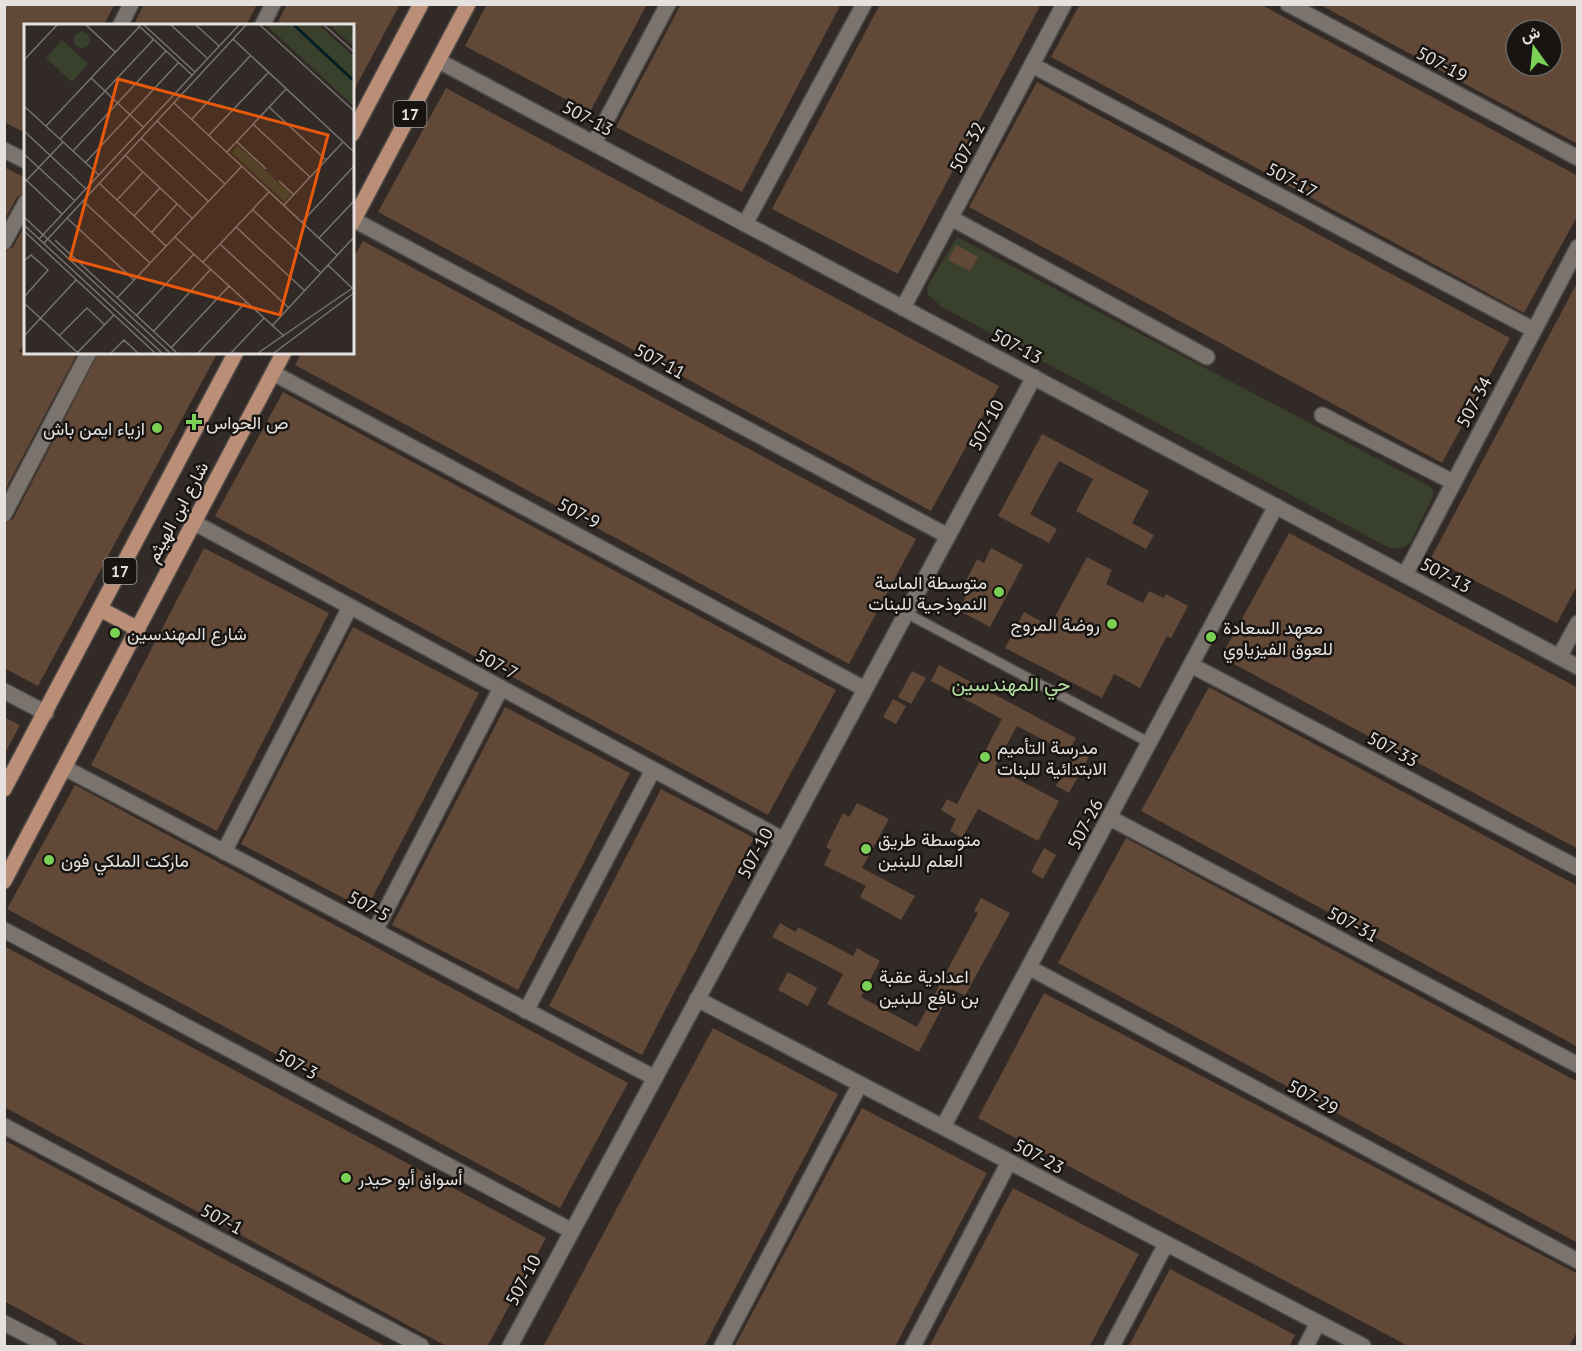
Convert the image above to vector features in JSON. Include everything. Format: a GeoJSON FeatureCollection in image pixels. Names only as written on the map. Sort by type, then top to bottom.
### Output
{"type":"FeatureCollection","features":[{"type":"Feature","properties":{"kind":"main road","name":"17"},"geometry":{"type":"LineString","coordinates":[[354,130],[421,4]]}},
{"type":"Feature","properties":{"kind":"main road","name":"17"},"geometry":{"type":"LineString","coordinates":[[354,220],[468,4]]}},
{"type":"Feature","properties":{"kind":"main road","name":"شارع ابن الهيثم"},"geometry":{"type":"LineString","coordinates":[[4,789],[235,354]]}},
{"type":"Feature","properties":{"kind":"main road","name":"شارع ابن الهيثم"},"geometry":{"type":"LineString","coordinates":[[4,882],[283,354]]}},
{"type":"Feature","properties":{"kind":"main road"},"geometry":{"type":"LineString","coordinates":[[100,609],[138,629]]}},
{"type":"Feature","properties":{"kind":"street"},"geometry":{"type":"LineString","coordinates":[[121,24],[131,4]]}},
{"type":"Feature","properties":{"kind":"street"},"geometry":{"type":"LineString","coordinates":[[263,24],[273,4]]}},
{"type":"Feature","properties":{"kind":"street"},"geometry":{"type":"LineString","coordinates":[[594,143],[668,4]]}},
{"type":"Feature","properties":{"kind":"street"},"geometry":{"type":"LineString","coordinates":[[745,224],[864,4]]}},
{"type":"Feature","properties":{"kind":"street","name":"507-32"},"geometry":{"type":"LineString","coordinates":[[903,308],[1064,4]]}},
{"type":"Feature","properties":{"kind":"street","name":"507-19"},"geometry":{"type":"LineString","coordinates":[[1288,4],[1578,158]]}},
{"type":"Feature","properties":{"kind":"street","name":"507-13"},"geometry":{"type":"LineString","coordinates":[[439,61],[1578,667]]}},
{"type":"Feature","properties":{"kind":"street","name":"507-17"},"geometry":{"type":"LineString","coordinates":[[1032,65],[1534,330]]}},
{"type":"Feature","properties":{"kind":"street"},"geometry":{"type":"LineString","coordinates":[[4,150],[24,160]]}},
{"type":"Feature","properties":{"kind":"street"},"geometry":{"type":"LineString","coordinates":[[4,242],[24,206]]}},
{"type":"Feature","properties":{"kind":"street"},"geometry":{"type":"LineString","coordinates":[[951,218],[1207,357]]}},
{"type":"Feature","properties":{"kind":"street","name":"507-11"},"geometry":{"type":"LineString","coordinates":[[354,223],[948,536]]}},
{"type":"Feature","properties":{"kind":"street","name":"507-34"},"geometry":{"type":"LineString","coordinates":[[1405,575],[1578,247]]}},
{"type":"Feature","properties":{"kind":"street"},"geometry":{"type":"LineString","coordinates":[[4,514],[88,354]]}},
{"type":"Feature","properties":{"kind":"street","name":"507-9"},"geometry":{"type":"LineString","coordinates":[[273,373],[866,689]]}},
{"type":"Feature","properties":{"kind":"street","name":"507-10"},"geometry":{"type":"LineString","coordinates":[[510,1347],[1034,377]]}},
{"type":"Feature","properties":{"kind":"street"},"geometry":{"type":"LineString","coordinates":[[1322,415],[1453,482]]}},
{"type":"Feature","properties":{"kind":"street","name":"507-26"},"geometry":{"type":"LineString","coordinates":[[943,1127],[1276,506]]}},
{"type":"Feature","properties":{"kind":"street","name":"507-7"},"geometry":{"type":"LineString","coordinates":[[193,522],[784,840]]}},
{"type":"Feature","properties":{"kind":"street"},"geometry":{"type":"LineString","coordinates":[[224,852],[350,607]]}},
{"type":"Feature","properties":{"kind":"street"},"geometry":{"type":"LineString","coordinates":[[1559,657],[1578,623]]}},
{"type":"Feature","properties":{"kind":"street","name":"507-33"},"geometry":{"type":"LineString","coordinates":[[1191,664],[1578,868]]}},
{"type":"Feature","properties":{"kind":"street"},"geometry":{"type":"LineString","coordinates":[[375,931],[501,688]]}},
{"type":"Feature","properties":{"kind":"street"},"geometry":{"type":"LineString","coordinates":[[4,691],[46,713]]}},
{"type":"Feature","properties":{"kind":"street","name":"507-5"},"geometry":{"type":"LineString","coordinates":[[65,768],[655,1078]]}},
{"type":"Feature","properties":{"kind":"street"},"geometry":{"type":"LineString","coordinates":[[526,1011],[653,770]]}},
{"type":"Feature","properties":{"kind":"street","name":"507-31"},"geometry":{"type":"LineString","coordinates":[[1110,818],[1578,1065]]}},
{"type":"Feature","properties":{"kind":"street","name":"507-3"},"geometry":{"type":"LineString","coordinates":[[4,930],[572,1231]]}},
{"type":"Feature","properties":{"kind":"street","name":"507-29"},"geometry":{"type":"LineString","coordinates":[[1030,968],[1578,1261]]}},
{"type":"Feature","properties":{"kind":"street","name":"507-23"},"geometry":{"type":"LineString","coordinates":[[698,999],[1363,1347]]}},
{"type":"Feature","properties":{"kind":"street"},"geometry":{"type":"LineString","coordinates":[[722,1347],[860,1084]]}},
{"type":"Feature","properties":{"kind":"street","name":"507-1"},"geometry":{"type":"LineString","coordinates":[[4,1126],[421,1347]]}},
{"type":"Feature","properties":{"kind":"street"},"geometry":{"type":"LineString","coordinates":[[913,1347],[1009,1162]]}},
{"type":"Feature","properties":{"kind":"street"},"geometry":{"type":"LineString","coordinates":[[1112,1347],[1166,1244]]}},
{"type":"Feature","properties":{"kind":"street"},"geometry":{"type":"LineString","coordinates":[[4,1323],[49,1347]]}},
{"type":"Feature","properties":{"kind":"street"},"geometry":{"type":"LineString","coordinates":[[1306,1347],[1318,1323]]}},
{"type":"Feature","properties":{"kind":"lane"},"geometry":{"type":"LineString","coordinates":[[906,613],[1150,743]]}},
{"type":"Feature","properties":{"kind":"green space"},"geometry":{"type":"Polygon","coordinates":[[[957,237],[1429,486],[1434,491],[1433,496],[1410,543],[1404,547],[1391,549],[942,307],[928,295],[927,287],[957,237]]]}},
{"type":"Feature","properties":{"kind":"building"},"geometry":{"type":"Polygon","coordinates":[[[4,4],[115,4],[104,24],[24,24],[24,132],[4,122],[4,4]]]}},
{"type":"Feature","properties":{"kind":"building"},"geometry":{"type":"Polygon","coordinates":[[[144,4],[257,4],[247,24],[134,24],[144,4]]]}},
{"type":"Feature","properties":{"kind":"building"},"geometry":{"type":"Polygon","coordinates":[[[287,4],[400,4],[354,90],[354,24],[277,24],[287,4]]]}},
{"type":"Feature","properties":{"kind":"building"},"geometry":{"type":"Polygon","coordinates":[[[487,4],[647,4],[590,112],[465,46],[487,4]]]}},
{"type":"Feature","properties":{"kind":"building"},"geometry":{"type":"Polygon","coordinates":[[[681,4],[841,4],[742,192],[616,127],[681,4]]]}},
{"type":"Feature","properties":{"kind":"building"},"geometry":{"type":"Polygon","coordinates":[[[880,4],[1041,4],[898,274],[772,209],[880,4]]]}},
{"type":"Feature","properties":{"kind":"building"},"geometry":{"type":"Polygon","coordinates":[[[1080,4],[1260,4],[1578,176],[1578,215],[1524,313],[1051,57],[1080,4]]]}},
{"type":"Feature","properties":{"kind":"building"},"geometry":{"type":"Polygon","coordinates":[[[1319,4],[1578,4],[1578,144],[1478,91],[1319,4]]]}},
{"type":"Feature","properties":{"kind":"building"},"geometry":{"type":"Polygon","coordinates":[[[1037,82],[1510,338],[1442,463],[969,207],[1037,82]]]}},
{"type":"Feature","properties":{"kind":"building"},"geometry":{"type":"Polygon","coordinates":[[[446,88],[999,386],[931,511],[378,212],[446,88]]]}},
{"type":"Feature","properties":{"kind":"building"},"geometry":{"type":"Polygon","coordinates":[[[4,167],[24,177],[24,193],[17,197],[4,221],[4,167]]]}},
{"type":"Feature","properties":{"kind":"building"},"geometry":{"type":"Polygon","coordinates":[[[24,227],[24,344],[19,352],[24,352],[24,354],[77,354],[4,492],[4,252],[13,247],[24,227]]]}},
{"type":"Feature","properties":{"kind":"building"},"geometry":{"type":"Polygon","coordinates":[[[363,241],[916,539],[849,664],[295,365],[301,354],[354,354],[354,257],[363,241]]]}},
{"type":"Feature","properties":{"kind":"building"},"geometry":{"type":"Polygon","coordinates":[[[956,245],[978,257],[970,271],[948,260],[956,245]]]}},
{"type":"Feature","properties":{"kind":"building"},"geometry":{"type":"Polygon","coordinates":[[[1578,281],[1578,584],[1557,623],[1431,558],[1578,281]]]}},
{"type":"Feature","properties":{"kind":"building"},"geometry":{"type":"Polygon","coordinates":[[[98,354],[217,354],[38,686],[4,668],[4,524],[13,519],[98,354]]]}},
{"type":"Feature","properties":{"kind":"building"},"geometry":{"type":"Polygon","coordinates":[[[283,392],[836,690],[768,815],[215,516],[283,392]]]}},
{"type":"Feature","properties":{"kind":"building"},"geometry":{"type":"Polygon","coordinates":[[[1042,434],[1149,491],[1132,523],[1154,535],[1146,549],[1076,511],[1093,479],[1059,461],[1030,514],[1057,529],[1049,543],[998,516],[1042,434]]]}},
{"type":"Feature","properties":{"kind":"building"},"geometry":{"type":"Polygon","coordinates":[[[1289,533],[1578,688],[1578,849],[1221,657],[1289,533]]]}},
{"type":"Feature","properties":{"kind":"building"},"geometry":{"type":"Polygon","coordinates":[[[204,548],[329,613],[217,831],[91,765],[204,548]]]}},
{"type":"Feature","properties":{"kind":"building"},"geometry":{"type":"Polygon","coordinates":[[[991,548],[1023,565],[990,627],[958,610],[966,596],[960,593],[977,559],[984,563],[991,548]]]}},
{"type":"Feature","properties":{"kind":"building"},"geometry":{"type":"Polygon","coordinates":[[[1087,557],[1112,570],[1106,584],[1143,603],[1149,591],[1164,598],[1166,594],[1188,606],[1171,638],[1167,636],[1140,688],[1114,674],[1102,698],[1005,648],[1024,612],[1050,626],[1087,557]]]}},
{"type":"Feature","properties":{"kind":"building"},"geometry":{"type":"Polygon","coordinates":[[[353,627],[479,693],[366,910],[241,844],[353,627]]]}},
{"type":"Feature","properties":{"kind":"building"},"geometry":{"type":"Polygon","coordinates":[[[939,665],[1076,738],[1068,753],[1017,726],[995,767],[1059,801],[1038,841],[978,809],[962,838],[950,831],[956,819],[941,810],[947,799],[957,804],[1002,719],[931,681],[939,665]]]}},
{"type":"Feature","properties":{"kind":"building"},"geometry":{"type":"Polygon","coordinates":[[[912,671],[926,678],[911,704],[898,697],[912,671]]]}},
{"type":"Feature","properties":{"kind":"building"},"geometry":{"type":"Polygon","coordinates":[[[1209,687],[1578,886],[1578,1047],[1141,811],[1209,687]]]}},
{"type":"Feature","properties":{"kind":"building"},"geometry":{"type":"Polygon","coordinates":[[[893,699],[906,706],[896,724],[883,717],[893,699]]]}},
{"type":"Feature","properties":{"kind":"building"},"geometry":{"type":"Polygon","coordinates":[[[505,707],[630,773],[518,990],[392,925],[505,707]]]}},
{"type":"Feature","properties":{"kind":"building"},"geometry":{"type":"Polygon","coordinates":[[[4,717],[20,725],[4,755],[4,717]]]}},
{"type":"Feature","properties":{"kind":"building"},"geometry":{"type":"Polygon","coordinates":[[[1075,749],[1089,757],[1069,793],[1056,786],[1075,749]]]}},
{"type":"Feature","properties":{"kind":"building"},"geometry":{"type":"Polygon","coordinates":[[[75,785],[628,1083],[560,1208],[7,909],[75,785]]]}},
{"type":"Feature","properties":{"kind":"building"},"geometry":{"type":"Polygon","coordinates":[[[661,789],[754,838],[642,1055],[549,1006],[661,789]]]}},
{"type":"Feature","properties":{"kind":"building"},"geometry":{"type":"Polygon","coordinates":[[[857,803],[889,819],[862,868],[915,896],[901,920],[860,897],[866,886],[824,865],[831,850],[826,847],[843,813],[849,817],[857,803]]]}},
{"type":"Feature","properties":{"kind":"building"},"geometry":{"type":"Polygon","coordinates":[[[1126,838],[1578,1082],[1578,1243],[1058,963],[1126,838]]]}},
{"type":"Feature","properties":{"kind":"building"},"geometry":{"type":"Polygon","coordinates":[[[1044,848],[1056,855],[1043,879],[1031,872],[1044,848]]]}},
{"type":"Feature","properties":{"kind":"building"},"geometry":{"type":"Polygon","coordinates":[[[981,898],[1010,913],[965,996],[952,989],[919,1052],[827,1004],[843,974],[772,937],[780,923],[796,932],[798,927],[853,956],[857,948],[880,961],[861,997],[917,1027],[978,913],[974,911],[981,898]]]}},
{"type":"Feature","properties":{"kind":"building"},"geometry":{"type":"Polygon","coordinates":[[[4,946],[546,1238],[487,1347],[448,1347],[4,1107],[4,946]]]}},
{"type":"Feature","properties":{"kind":"building"},"geometry":{"type":"Polygon","coordinates":[[[788,972],[817,988],[808,1006],[778,990],[788,972]]]}},
{"type":"Feature","properties":{"kind":"building"},"geometry":{"type":"Polygon","coordinates":[[[1044,993],[1578,1274],[1578,1330],[1569,1347],[1410,1347],[978,1118],[1044,993]]]}},
{"type":"Feature","properties":{"kind":"building"},"geometry":{"type":"Polygon","coordinates":[[[713,1028],[838,1094],[704,1347],[543,1347],[713,1028]]]}},
{"type":"Feature","properties":{"kind":"building"},"geometry":{"type":"Polygon","coordinates":[[[862,1108],[987,1173],[895,1347],[734,1347],[862,1108]]]}},
{"type":"Feature","properties":{"kind":"building"},"geometry":{"type":"Polygon","coordinates":[[[4,1140],[387,1347],[88,1347],[4,1301],[4,1140]]]}},
{"type":"Feature","properties":{"kind":"building"},"geometry":{"type":"Polygon","coordinates":[[[1013,1188],[1139,1254],[1089,1347],[929,1347],[1013,1188]]]}},
{"type":"Feature","properties":{"kind":"building"},"geometry":{"type":"Polygon","coordinates":[[[1170,1269],[1295,1335],[1289,1347],[1128,1347],[1170,1269]]]}},
{"type":"Feature","properties":{"kind":"place","name":"ص الحواس"},"geometry":{"type":"Point","coordinates":[194,422]}},
{"type":"Feature","properties":{"kind":"place","name":"ازياء ايمن باش"},"geometry":{"type":"Point","coordinates":[157,428]}},
{"type":"Feature","properties":{"kind":"place","name":"متوسطة الماسة النموذجية للبنات"},"geometry":{"type":"Point","coordinates":[999,592]}},
{"type":"Feature","properties":{"kind":"place","name":"روضة المروج"},"geometry":{"type":"Point","coordinates":[1112,624]}},
{"type":"Feature","properties":{"kind":"place","name":"شارع المهندسين"},"geometry":{"type":"Point","coordinates":[115,633]}},
{"type":"Feature","properties":{"kind":"place","name":"معهد السعادة للعوق الفيزياوي"},"geometry":{"type":"Point","coordinates":[1211,637]}},
{"type":"Feature","properties":{"kind":"place","name":"مدرسة التأميم الابتدائية للبنات"},"geometry":{"type":"Point","coordinates":[985,757]}},
{"type":"Feature","properties":{"kind":"place","name":"متوسطة طريق العلم للبنين"},"geometry":{"type":"Point","coordinates":[866,849]}},
{"type":"Feature","properties":{"kind":"place","name":"ماركت الملكي فون"},"geometry":{"type":"Point","coordinates":[49,860]}},
{"type":"Feature","properties":{"kind":"place","name":"اعدادية عقبة بن نافع للبنين"},"geometry":{"type":"Point","coordinates":[867,986]}},
{"type":"Feature","properties":{"kind":"place","name":"أسواق أبو حيدر"},"geometry":{"type":"Point","coordinates":[346,1178]}},
{"type":"Feature","properties":{"kind":"district","name":"حي المهندسين"},"geometry":{"type":"Point","coordinates":[1011,684]}}]}
